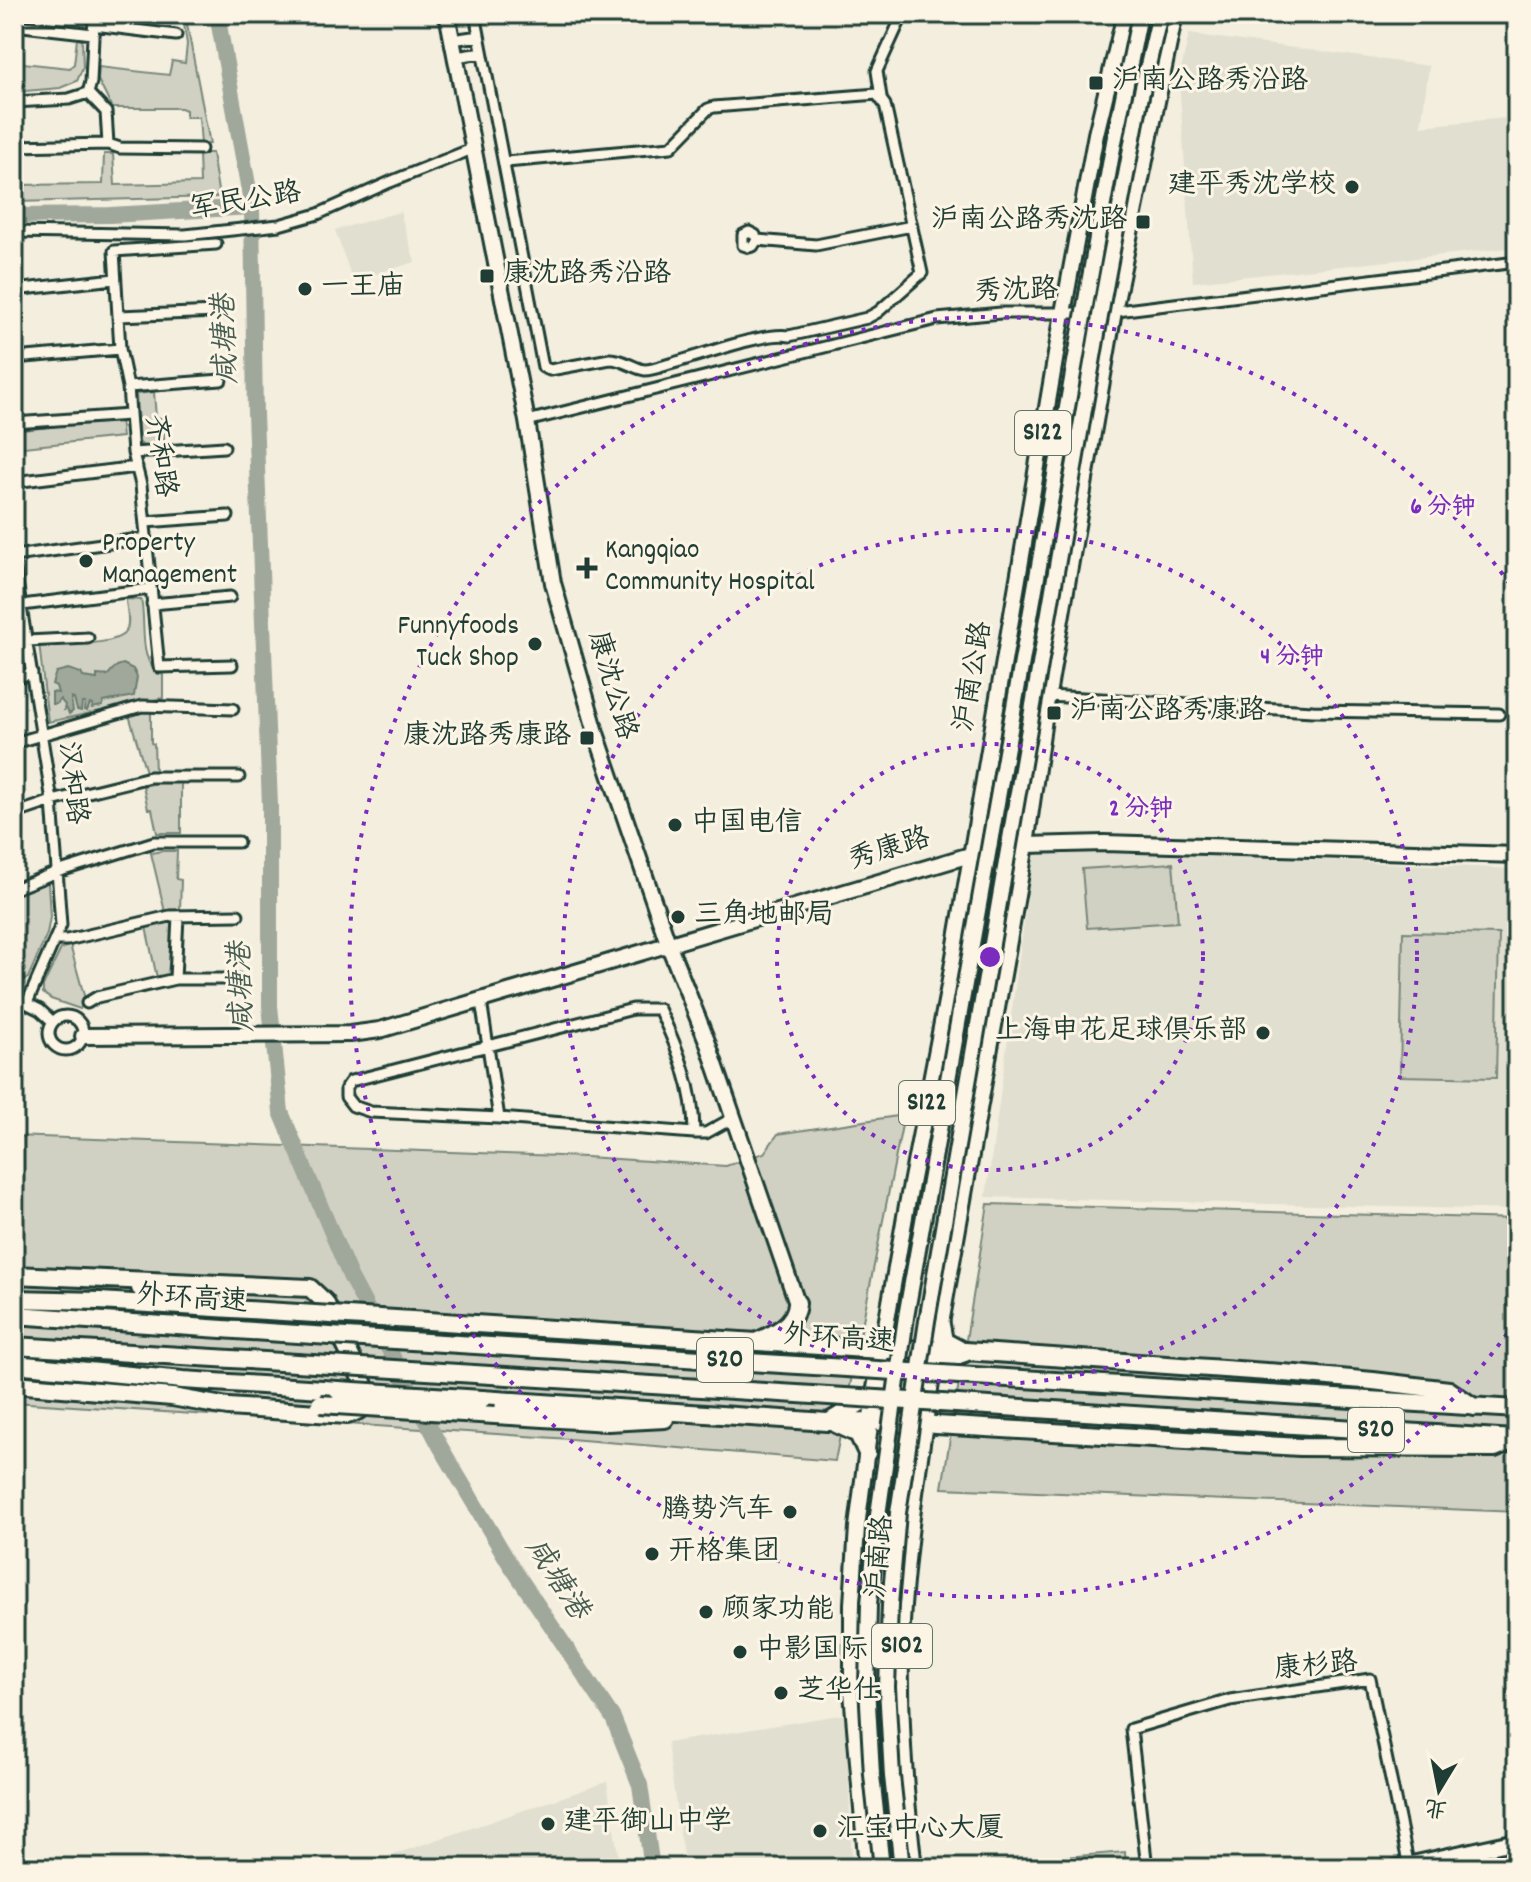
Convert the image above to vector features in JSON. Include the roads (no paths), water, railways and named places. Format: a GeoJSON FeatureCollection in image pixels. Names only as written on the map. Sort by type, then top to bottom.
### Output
{"type":"FeatureCollection","features":[{"type":"Feature","properties":{"kind":"highway"},"geometry":{"type":"LineString","coordinates":[[14,1275],[52,1277],[220,1300],[247,1310]]}},
{"type":"Feature","properties":{"kind":"highway"},"geometry":{"type":"LineString","coordinates":[[52,1277],[64,1275],[310,1288],[325,1302],[367,1391],[367,1402],[359,1411],[347,1415],[228,1407],[194,1399]]}},
{"type":"Feature","properties":{"kind":"highway"},"geometry":{"type":"LineString","coordinates":[[14,1299],[99,1301],[881,1350],[937,1349],[1347,1379],[1449,1390],[1474,1407]]}},
{"type":"Feature","properties":{"kind":"highway"},"geometry":{"type":"LineString","coordinates":[[756,1342],[787,1324],[797,1310],[797,1303]]}},
{"type":"Feature","properties":{"kind":"highway","name":"外环高速"},"geometry":{"type":"LineString","coordinates":[[14,1315],[1517,1409]]}},
{"type":"Feature","properties":{"kind":"highway"},"geometry":{"type":"LineString","coordinates":[[941,1325],[944,1341],[948,1345],[968,1352]]}},
{"type":"Feature","properties":{"kind":"highway","name":"外环高速"},"geometry":{"type":"LineString","coordinates":[[14,1346],[1516,1439]]}},
{"type":"Feature","properties":{"kind":"highway"},"geometry":{"type":"LineString","coordinates":[[827,1422],[907,1374],[937,1349]]}},
{"type":"Feature","properties":{"kind":"highway"},"geometry":{"type":"LineString","coordinates":[[870,1421],[884,1407],[954,1356],[968,1352]]}},
{"type":"Feature","properties":{"kind":"highway"},"geometry":{"type":"LineString","coordinates":[[14,1364],[153,1377],[827,1422],[870,1421],[1361,1449],[1495,1448],[1516,1439]]}},
{"type":"Feature","properties":{"kind":"highway"},"geometry":{"type":"LineString","coordinates":[[153,1377],[221,1398]]}},
{"type":"Feature","properties":{"kind":"highway"},"geometry":{"type":"LineString","coordinates":[[14,1384],[194,1399],[221,1398],[631,1422],[657,1421],[689,1413]]}},
{"type":"Feature","properties":{"kind":"highway"},"geometry":{"type":"LineString","coordinates":[[827,1422],[858,1434],[867,1453]]}},
{"type":"Feature","properties":{"kind":"main road","name":"康沈公路"},"geometry":{"type":"LineString","coordinates":[[447,14],[527,421],[553,583],[597,736],[797,1303]]}},
{"type":"Feature","properties":{"kind":"main road","name":"沪南公路"},"geometry":{"type":"LineString","coordinates":[[881,1350],[949,986],[1063,313],[1096,134],[1125,14]]}},
{"type":"Feature","properties":{"kind":"main road"},"geometry":{"type":"LineString","coordinates":[[882,1868],[867,1686],[869,1604],[878,1515],[912,1286],[1114,142],[1140,14]]}},
{"type":"Feature","properties":{"kind":"main road"},"geometry":{"type":"LineString","coordinates":[[902,1868],[887,1687],[898,1513],[929,1305],[1100,314],[1140,100],[1160,14]]}},
{"type":"Feature","properties":{"kind":"main road","name":"S122"},"geometry":{"type":"LineString","coordinates":[[937,1349],[1026,845],[1048,696],[1114,311],[1175,14]]}},
{"type":"Feature","properties":{"kind":"main road","name":"秀康路"},"geometry":{"type":"LineString","coordinates":[[83,1036],[350,1034],[380,1030],[970,855],[1026,845],[1104,843],[1517,855]]}},
{"type":"Feature","properties":{"kind":"main road","name":"沪南路"},"geometry":{"type":"LineString","coordinates":[[914,1868],[904,1771],[901,1689],[903,1607],[912,1516],[937,1349]]}},
{"type":"Feature","properties":{"kind":"main road","name":"沪南路"},"geometry":{"type":"LineString","coordinates":[[867,1868],[852,1677],[852,1604],[857,1527],[881,1350]]}},
{"type":"Feature","properties":{"kind":"main road"},"geometry":{"type":"LineString","coordinates":[[1404,1867],[1517,1841]]}},
{"type":"Feature","properties":{"kind":"street"},"geometry":{"type":"LineString","coordinates":[[475,14],[506,162],[543,367],[550,370],[610,359],[620,359],[645,370],[778,333],[789,336],[867,318],[922,273],[877,71],[903,14]]}},
{"type":"Feature","properties":{"kind":"street"},"geometry":{"type":"LineString","coordinates":[[14,25],[94,24],[176,35]]}},
{"type":"Feature","properties":{"kind":"street"},"geometry":{"type":"LineString","coordinates":[[88,93],[94,24]]}},
{"type":"Feature","properties":{"kind":"street"},"geometry":{"type":"LineString","coordinates":[[452,40],[479,36]]}},
{"type":"Feature","properties":{"kind":"street"},"geometry":{"type":"LineString","coordinates":[[455,57],[482,53]]}},
{"type":"Feature","properties":{"kind":"street"},"geometry":{"type":"LineString","coordinates":[[14,102],[69,99],[88,93]]}},
{"type":"Feature","properties":{"kind":"street"},"geometry":{"type":"LineString","coordinates":[[88,93],[106,112],[108,144]]}},
{"type":"Feature","properties":{"kind":"street"},"geometry":{"type":"LineString","coordinates":[[506,162],[671,147],[708,109],[714,107],[865,94],[881,97]]}},
{"type":"Feature","properties":{"kind":"street"},"geometry":{"type":"LineString","coordinates":[[14,146],[108,144],[120,148],[201,149]]}},
{"type":"Feature","properties":{"kind":"street","name":"军民公路"},"geometry":{"type":"LineString","coordinates":[[14,232],[185,235],[279,225],[318,214],[472,149]]}},
{"type":"Feature","properties":{"kind":"street"},"geometry":{"type":"LineString","coordinates":[[757,240],[816,245],[912,226]]}},
{"type":"Feature","properties":{"kind":"street","name":"齐和路"},"geometry":{"type":"LineString","coordinates":[[216,244],[114,251],[115,279],[120,349],[128,387],[133,453],[145,522],[159,667],[232,665]]}},
{"type":"Feature","properties":{"kind":"street","name":"秀沈路"},"geometry":{"type":"LineString","coordinates":[[527,421],[937,319],[1001,313],[1114,311],[1517,262]]}},
{"type":"Feature","properties":{"kind":"street"},"geometry":{"type":"LineString","coordinates":[[14,290],[115,279]]}},
{"type":"Feature","properties":{"kind":"street"},"geometry":{"type":"LineString","coordinates":[[119,316],[217,312]]}},
{"type":"Feature","properties":{"kind":"street"},"geometry":{"type":"LineString","coordinates":[[762,338],[767,359]]}},
{"type":"Feature","properties":{"kind":"street"},"geometry":{"type":"LineString","coordinates":[[747,343],[752,363]]}},
{"type":"Feature","properties":{"kind":"street"},"geometry":{"type":"LineString","coordinates":[[14,358],[120,349]]}},
{"type":"Feature","properties":{"kind":"street"},"geometry":{"type":"LineString","coordinates":[[128,387],[221,380]]}},
{"type":"Feature","properties":{"kind":"street"},"geometry":{"type":"LineString","coordinates":[[14,423],[129,415]]}},
{"type":"Feature","properties":{"kind":"street"},"geometry":{"type":"LineString","coordinates":[[133,453],[224,447]]}},
{"type":"Feature","properties":{"kind":"street"},"geometry":{"type":"LineString","coordinates":[[14,482],[137,467]]}},
{"type":"Feature","properties":{"kind":"street"},"geometry":{"type":"LineString","coordinates":[[145,522],[228,516]]}},
{"type":"Feature","properties":{"kind":"street"},"geometry":{"type":"LineString","coordinates":[[14,556],[146,538]]}},
{"type":"Feature","properties":{"kind":"street","name":"汉和路"},"geometry":{"type":"LineString","coordinates":[[14,564],[17,605],[27,641],[52,801],[61,925],[27,1003]]}},
{"type":"Feature","properties":{"kind":"street"},"geometry":{"type":"LineString","coordinates":[[17,605],[150,589]]}},
{"type":"Feature","properties":{"kind":"street"},"geometry":{"type":"LineString","coordinates":[[152,604],[230,597]]}},
{"type":"Feature","properties":{"kind":"street"},"geometry":{"type":"LineString","coordinates":[[27,641],[88,638]]}},
{"type":"Feature","properties":{"kind":"street"},"geometry":{"type":"LineString","coordinates":[[14,678],[32,673]]}},
{"type":"Feature","properties":{"kind":"street"},"geometry":{"type":"LineString","coordinates":[[1048,696],[1313,711],[1499,714]]}},
{"type":"Feature","properties":{"kind":"street"},"geometry":{"type":"LineString","coordinates":[[14,743],[142,706],[233,709]]}},
{"type":"Feature","properties":{"kind":"street"},"geometry":{"type":"LineString","coordinates":[[14,814],[52,801],[150,777],[239,777]]}},
{"type":"Feature","properties":{"kind":"street"},"geometry":{"type":"LineString","coordinates":[[14,889],[57,872],[154,842],[238,842]]}},
{"type":"Feature","properties":{"kind":"street"},"geometry":{"type":"LineString","coordinates":[[56,940],[178,916],[238,915]]}},
{"type":"Feature","properties":{"kind":"street"},"geometry":{"type":"LineString","coordinates":[[175,979],[178,916]]}},
{"type":"Feature","properties":{"kind":"street"},"geometry":{"type":"LineString","coordinates":[[87,1003],[97,997],[175,979],[237,979]]}},
{"type":"Feature","properties":{"kind":"street"},"geometry":{"type":"LineString","coordinates":[[14,997],[40,1010],[53,1022]]}},
{"type":"Feature","properties":{"kind":"street"},"geometry":{"type":"LineString","coordinates":[[481,1001],[499,1118]]}},
{"type":"Feature","properties":{"kind":"street"},"geometry":{"type":"LineString","coordinates":[[694,1133],[694,1107],[680,1054],[659,1009],[633,1009],[488,1044],[351,1081],[346,1088],[346,1097],[353,1106],[371,1112],[694,1133],[706,1133],[733,1118]]}},
{"type":"Feature","properties":{"kind":"street"},"geometry":{"type":"LineString","coordinates":[[61,1017],[74,1018],[83,1029],[83,1036],[72,1049],[58,1049],[49,1037],[53,1022],[61,1017]]}},
{"type":"Feature","properties":{"kind":"street","name":"康杉路"},"geometry":{"type":"LineString","coordinates":[[1147,1868],[1131,1729],[1230,1700],[1370,1679],[1404,1867]]}},
{"type":"Feature","properties":{"kind":"waterway","name":"咸塘港"},"geometry":{"type":"LineString","coordinates":[[217,14],[252,207],[255,414],[270,806],[270,1006],[281,1112],[350,1276],[440,1446],[508,1561],[613,1718],[640,1785],[652,1868]]}},
{"type":"Feature","properties":{"kind":"waterway"},"geometry":{"type":"LineString","coordinates":[[14,216],[110,215],[252,207]]}},
{"type":"Feature","properties":{"kind":"place","name":"沪南公路秀沿路"},"geometry":{"type":"Point","coordinates":[1096,83]}},
{"type":"Feature","properties":{"kind":"place","name":"建平秀沈学校"},"geometry":{"type":"Point","coordinates":[1352,187]}},
{"type":"Feature","properties":{"kind":"place","name":"沪南公路秀沈路"},"geometry":{"type":"Point","coordinates":[1143,222]}},
{"type":"Feature","properties":{"kind":"place","name":"康沈路秀沿路"},"geometry":{"type":"Point","coordinates":[487,276]}},
{"type":"Feature","properties":{"kind":"place","name":"一王庙"},"geometry":{"type":"Point","coordinates":[305,289]}},
{"type":"Feature","properties":{"kind":"place","name":"Property Management"},"geometry":{"type":"Point","coordinates":[86,561]}},
{"type":"Feature","properties":{"kind":"place","name":"Kangqiao Community Hospital"},"geometry":{"type":"Point","coordinates":[587,568]}},
{"type":"Feature","properties":{"kind":"place","name":"Funnyfoods Tuck Shop"},"geometry":{"type":"Point","coordinates":[535,644]}},
{"type":"Feature","properties":{"kind":"place","name":"沪南公路秀康路"},"geometry":{"type":"Point","coordinates":[1054,713]}},
{"type":"Feature","properties":{"kind":"place","name":"康沈路秀康路"},"geometry":{"type":"Point","coordinates":[587,738]}},
{"type":"Feature","properties":{"kind":"place","name":"中国电信"},"geometry":{"type":"Point","coordinates":[675,825]}},
{"type":"Feature","properties":{"kind":"place","name":"三角地邮局"},"geometry":{"type":"Point","coordinates":[678,917]}},
{"type":"Feature","properties":{"kind":"place","name":"上海申花足球俱乐部"},"geometry":{"type":"Point","coordinates":[1263,1033]}},
{"type":"Feature","properties":{"kind":"place","name":"腾势汽车"},"geometry":{"type":"Point","coordinates":[790,1512]}},
{"type":"Feature","properties":{"kind":"place","name":"开格集团"},"geometry":{"type":"Point","coordinates":[652,1554]}},
{"type":"Feature","properties":{"kind":"place","name":"顾家功能"},"geometry":{"type":"Point","coordinates":[706,1612]}},
{"type":"Feature","properties":{"kind":"place","name":"中影国际"},"geometry":{"type":"Point","coordinates":[740,1652]}},
{"type":"Feature","properties":{"kind":"place","name":"芝华仕"},"geometry":{"type":"Point","coordinates":[781,1693]}},
{"type":"Feature","properties":{"kind":"place","name":"建平御山中学"},"geometry":{"type":"Point","coordinates":[548,1824]}},
{"type":"Feature","properties":{"kind":"place","name":"汇宝中心大厦"},"geometry":{"type":"Point","coordinates":[820,1831]}}]}
